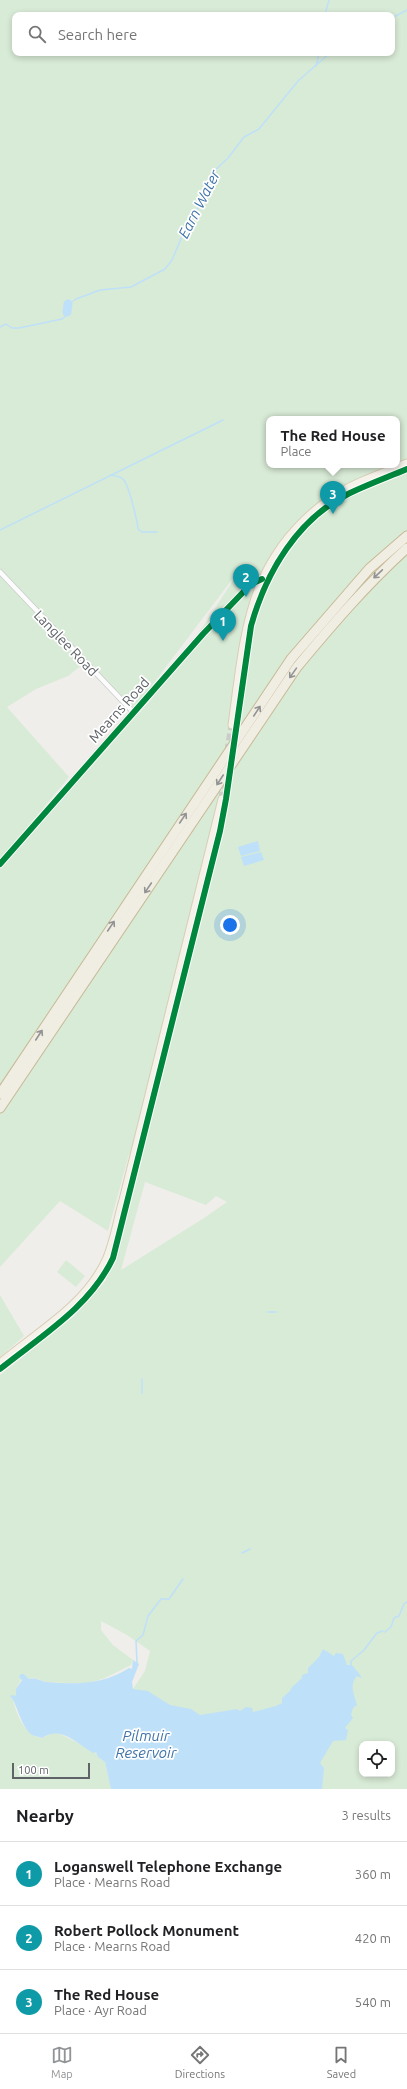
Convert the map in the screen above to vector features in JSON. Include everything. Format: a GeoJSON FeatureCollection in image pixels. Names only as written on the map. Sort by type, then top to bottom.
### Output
{"type":"FeatureCollection","features":[{"type":"Feature","properties":{"kind":"highway"},"geometry":{"type":"LineString","coordinates":[[0,1094],[291,659],[369,569],[407,536]]}},
{"type":"Feature","properties":{"kind":"highway"},"geometry":{"type":"LineString","coordinates":[[0,1108],[297,667],[335,621],[375,577],[407,548]]}},
{"type":"Feature","properties":{"kind":"main road"},"geometry":{"type":"LineString","coordinates":[[232,725],[246,626],[250,610],[262,579],[271,562],[287,539],[308,517],[333,497],[352,486],[395,468]]}},
{"type":"Feature","properties":{"kind":"main road"},"geometry":{"type":"LineString","coordinates":[[0,1363],[79,1299],[96,1278],[106,1260],[123,1200],[222,798]]}},
{"type":"Feature","properties":{"kind":"street","name":"Langlee Road"},"geometry":{"type":"LineString","coordinates":[[0,572],[60,637],[134,713]]}},
{"type":"Feature","properties":{"kind":"street","name":"Mearns Road"},"geometry":{"type":"LineString","coordinates":[[0,864],[203,634],[251,584],[262,579]]}},
{"type":"Feature","properties":{"kind":"green space"},"geometry":{"type":"Polygon","coordinates":[[[0,0],[407,0],[407,1789],[205,1789],[133,1689],[145,1671],[150,1651],[127,1635],[101,1621],[101,1630],[113,1645],[133,1660],[131,1665],[105,1678],[85,1684],[46,1682],[34,1678],[29,1679],[24,1674],[16,1689],[16,1696],[13,1699],[16,1711],[22,1723],[31,1733],[42,1738],[52,1733],[58,1733],[96,1752],[98,1757],[105,1762],[111,1789],[0,1789],[0,1375],[74,1316],[106,1280],[116,1254],[142,1160],[129,1154],[108,1231],[60,1201],[0,1267],[0,868],[151,700],[206,622],[243,565],[131,713],[83,664],[68,676],[36,689],[7,707],[69,777],[0,860],[0,0]],[[145,1182],[121,1270],[227,1202],[216,1196],[206,1205],[145,1182]]]}},
{"type":"Feature","properties":{"kind":"green space"},"geometry":{"type":"Polygon","coordinates":[[[66,1260],[85,1276],[76,1287],[57,1272],[66,1260]]]}},
{"type":"Feature","properties":{"kind":"green space"},"geometry":{"type":"Polygon","coordinates":[[[0,1295],[24,1336],[0,1357],[0,1295]]]}},
{"type":"Feature","properties":{"kind":"water"},"geometry":{"type":"Polygon","coordinates":[[[258,841],[260,851],[241,856],[238,847],[258,841]]]}},
{"type":"Feature","properties":{"kind":"water"},"geometry":{"type":"Polygon","coordinates":[[[261,852],[264,860],[244,866],[241,857],[261,852]]]}},
{"type":"Feature","properties":{"kind":"water","name":"Pilmuir Reservoir"},"geometry":{"type":"Polygon","coordinates":[[[323,1649],[334,1656],[336,1653],[343,1654],[347,1665],[352,1665],[361,1678],[357,1676],[353,1682],[353,1690],[357,1705],[353,1708],[351,1715],[353,1718],[345,1728],[348,1730],[346,1740],[333,1741],[320,1763],[324,1768],[322,1789],[111,1789],[105,1762],[98,1757],[96,1752],[93,1753],[62,1734],[56,1733],[42,1738],[32,1735],[24,1726],[15,1703],[10,1696],[16,1696],[16,1689],[22,1680],[19,1677],[21,1674],[24,1674],[29,1679],[47,1682],[90,1682],[110,1677],[129,1668],[132,1669],[133,1660],[139,1664],[132,1682],[133,1689],[148,1691],[170,1705],[191,1709],[200,1715],[237,1709],[240,1711],[246,1707],[252,1708],[253,1712],[282,1703],[282,1698],[302,1678],[302,1675],[308,1673],[308,1668],[319,1657],[323,1649]]]}},
{"type":"Feature","properties":{"kind":"waterway"},"geometry":{"type":"LineString","coordinates":[[326,12],[329,0]]}},
{"type":"Feature","properties":{"kind":"waterway","name":"Earn Water"},"geometry":{"type":"LineString","coordinates":[[395,16],[407,10]]}},
{"type":"Feature","properties":{"kind":"waterway","name":"Earn Water"},"geometry":{"type":"LineString","coordinates":[[316,66],[318,56]]}},
{"type":"Feature","properties":{"kind":"waterway","name":"Earn Water"},"geometry":{"type":"LineString","coordinates":[[0,327],[6,324],[12,328],[19,328],[62,319],[67,315],[66,306],[76,299],[100,290],[131,287],[165,269],[172,260],[186,227],[205,196],[213,172],[228,158],[244,137],[259,129],[298,81],[327,56]]}},
{"type":"Feature","properties":{"kind":"waterway","name":"Earn Water"},"geometry":{"type":"LineString","coordinates":[[67,312],[68,304]]}},
{"type":"Feature","properties":{"kind":"waterway"},"geometry":{"type":"LineString","coordinates":[[0,530],[223,420]]}},
{"type":"Feature","properties":{"kind":"waterway"},"geometry":{"type":"LineString","coordinates":[[111,475],[123,479],[128,488],[138,529],[142,532],[157,532]]}},
{"type":"Feature","properties":{"kind":"waterway"},"geometry":{"type":"LineString","coordinates":[[268,1312],[276,1312]]}},
{"type":"Feature","properties":{"kind":"waterway"},"geometry":{"type":"LineString","coordinates":[[142,1379],[142,1393]]}},
{"type":"Feature","properties":{"kind":"waterway"},"geometry":{"type":"LineString","coordinates":[[242,1553],[250,1549]]}},
{"type":"Feature","properties":{"kind":"waterway"},"geometry":{"type":"LineString","coordinates":[[137,1663],[136,1641],[143,1635],[148,1616],[161,1599],[169,1599],[183,1579]]}},
{"type":"Feature","properties":{"kind":"waterway"},"geometry":{"type":"LineString","coordinates":[[385,1632],[391,1627],[394,1618],[399,1616],[404,1604],[407,1602]]}},
{"type":"Feature","properties":{"kind":"waterway"},"geometry":{"type":"LineString","coordinates":[[351,1665],[351,1661],[364,1650],[377,1633],[383,1631]]}},
{"type":"Feature","properties":{"kind":"tunnel"},"geometry":{"type":"LineString","coordinates":[[228,751],[232,725]]}},
{"type":"Feature","properties":{"kind":"tunnel"},"geometry":{"type":"LineString","coordinates":[[222,799],[225,775]]}},
{"type":"Feature","properties":{"kind":"cycle path"},"geometry":{"type":"LineString","coordinates":[[0,1369],[63,1320],[78,1306],[103,1275],[113,1258],[220,831],[251,626],[265,586],[287,549],[300,532],[315,517],[331,504],[350,493],[407,469]]}},
{"type":"Feature","properties":{"kind":"cycle path"},"geometry":{"type":"LineString","coordinates":[[0,864],[203,634],[251,584],[262,579]]}},
{"type":"Feature","properties":{"kind":"place","name":"The Red House"},"geometry":{"type":"Point","coordinates":[333,514]}},
{"type":"Feature","properties":{"kind":"place","name":"Robert Pollock Monument"},"geometry":{"type":"Point","coordinates":[246,597]}},
{"type":"Feature","properties":{"kind":"place","name":"Loganswell Telephone Exchange"},"geometry":{"type":"Point","coordinates":[223,641]}}]}
